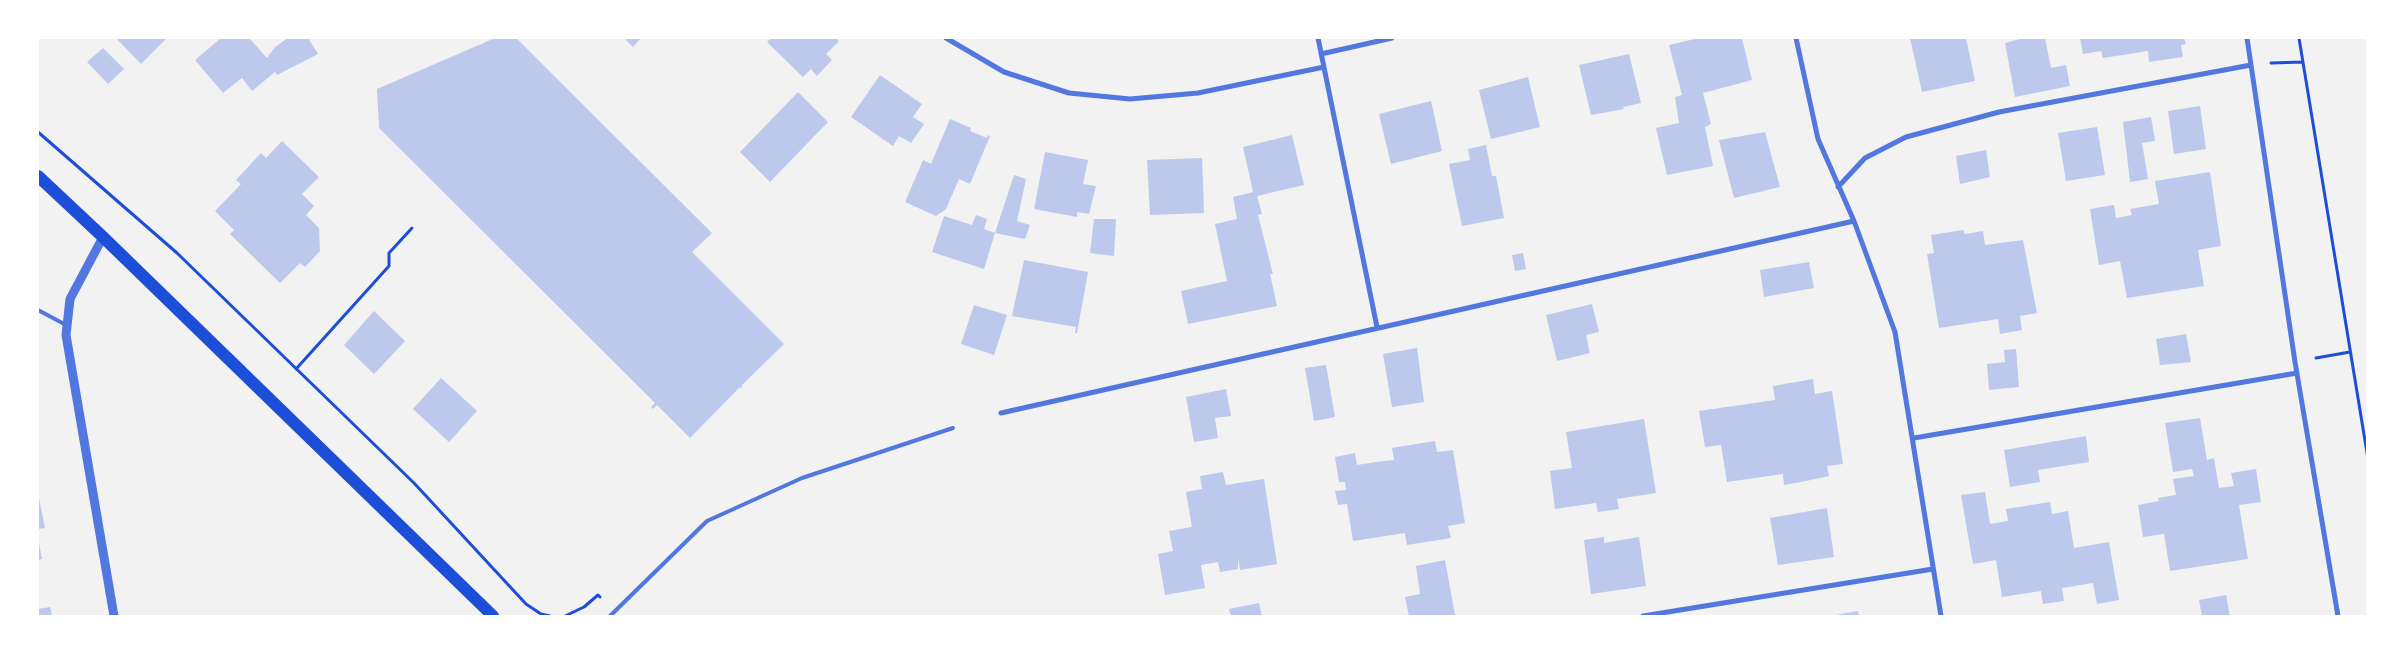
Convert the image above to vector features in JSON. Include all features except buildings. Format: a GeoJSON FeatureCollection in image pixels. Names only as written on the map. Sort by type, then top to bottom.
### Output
{"type":"FeatureCollection","features":[{"type":"Feature","properties":{"kind":"main road"},"geometry":{"type":"LineString","coordinates":[[38,176],[493,616]]}},
{"type":"Feature","properties":{"kind":"street"},"geometry":{"type":"LineString","coordinates":[[946,38],[1004,72],[1069,93],[1130,99],[1198,93],[1324,67]]}},
{"type":"Feature","properties":{"kind":"street"},"geometry":{"type":"LineString","coordinates":[[1318,38],[1377,327]]}},
{"type":"Feature","properties":{"kind":"street"},"geometry":{"type":"LineString","coordinates":[[1321,54],[1392,38]]}},
{"type":"Feature","properties":{"kind":"street"},"geometry":{"type":"LineString","coordinates":[[1796,38],[1818,139],[1854,221],[1896,332],[1941,616]]}},
{"type":"Feature","properties":{"kind":"street"},"geometry":{"type":"LineString","coordinates":[[2247,38],[2295,362],[2338,616]]}},
{"type":"Feature","properties":{"kind":"street"},"geometry":{"type":"LineString","coordinates":[[1838,187],[1865,158],[1906,137],[1999,112],[2251,64]]}},
{"type":"Feature","properties":{"kind":"street"},"geometry":{"type":"LineString","coordinates":[[1001,412],[1854,221]]}},
{"type":"Feature","properties":{"kind":"street"},"geometry":{"type":"LineString","coordinates":[[103,237],[76,284],[70,300],[66,325],[68,353],[114,616]]}},
{"type":"Feature","properties":{"kind":"street"},"geometry":{"type":"LineString","coordinates":[[1914,438],[2297,372]]}},
{"type":"Feature","properties":{"kind":"street"},"geometry":{"type":"LineString","coordinates":[[1643,616],[1933,569]]}},
{"type":"Feature","properties":{"kind":"lane"},"geometry":{"type":"LineString","coordinates":[[38,310],[66,325]]}},
{"type":"Feature","properties":{"kind":"lane"},"geometry":{"type":"LineString","coordinates":[[610,616],[707,521],[802,478],[953,428]]}},
{"type":"Feature","properties":{"kind":"path"},"geometry":{"type":"LineString","coordinates":[[2299,38],[2368,460]]}},
{"type":"Feature","properties":{"kind":"path"},"geometry":{"type":"LineString","coordinates":[[2251,64],[2303,62]]}},
{"type":"Feature","properties":{"kind":"path"},"geometry":{"type":"LineString","coordinates":[[38,132],[177,253],[414,483],[526,604],[540,614],[550,616]]}},
{"type":"Feature","properties":{"kind":"path"},"geometry":{"type":"LineString","coordinates":[[296,369],[388,266],[389,252],[412,228]]}},
{"type":"Feature","properties":{"kind":"path"},"geometry":{"type":"LineString","coordinates":[[2295,362],[2350,352]]}}]}
